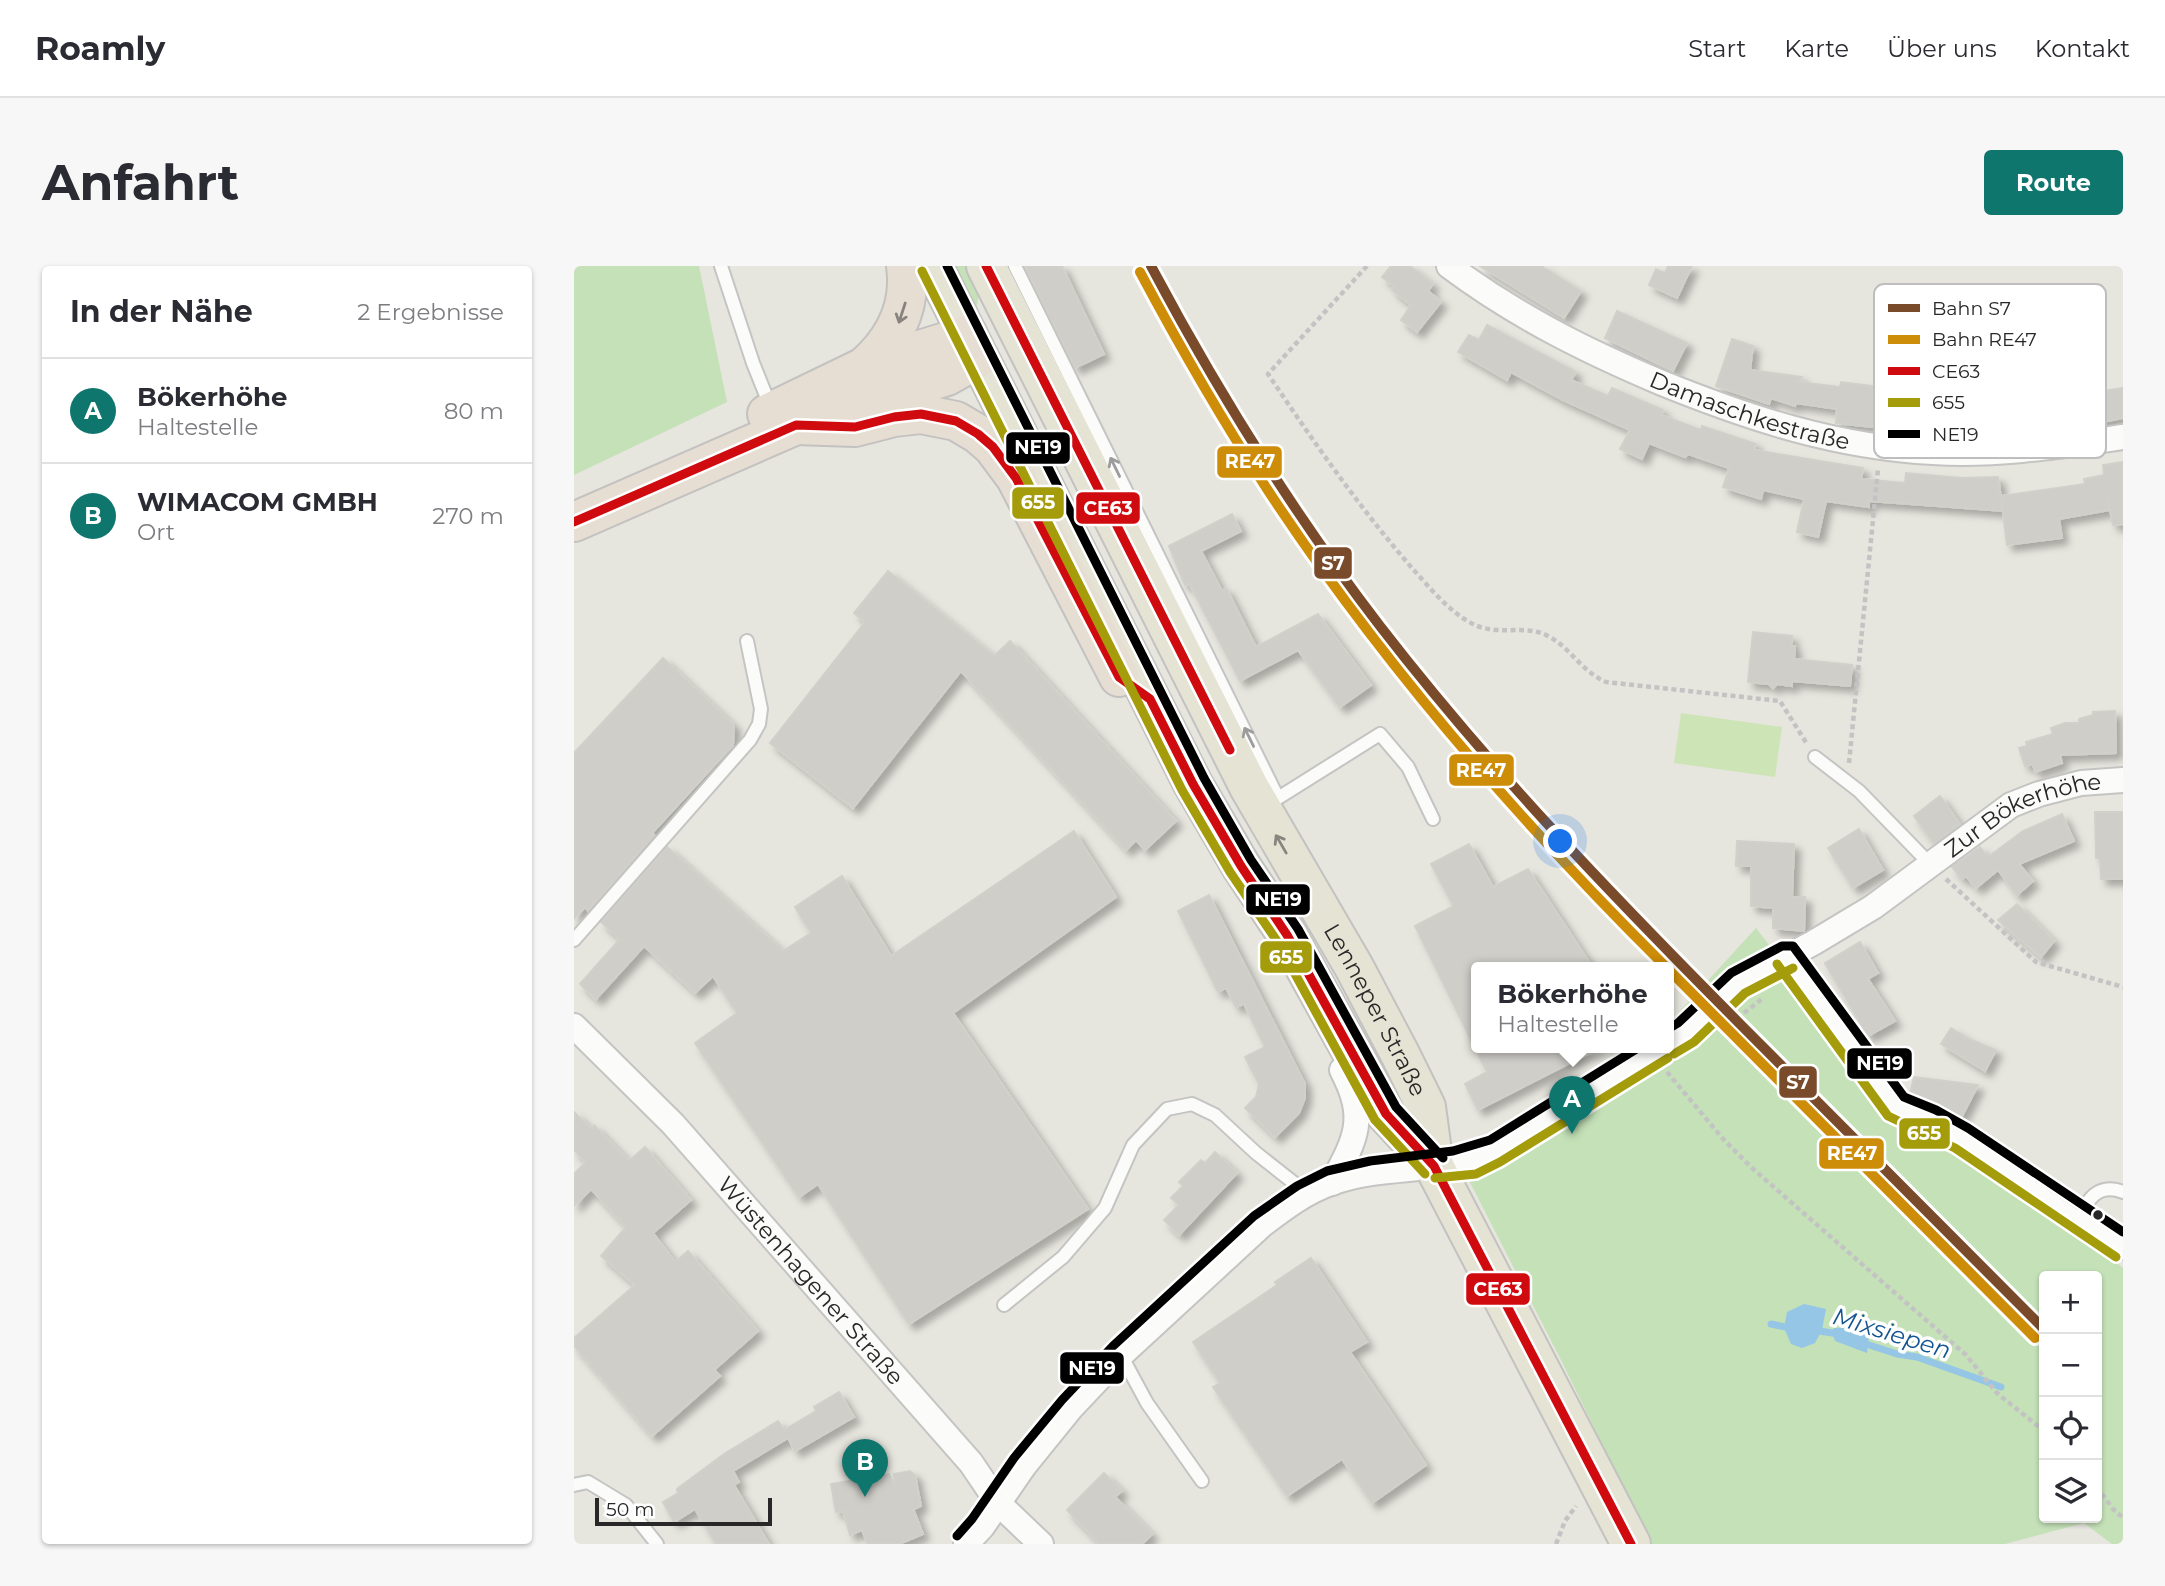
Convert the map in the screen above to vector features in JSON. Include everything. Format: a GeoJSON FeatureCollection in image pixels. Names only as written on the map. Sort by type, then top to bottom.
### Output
{"type":"FeatureCollection","features":[{"type":"Feature","properties":{"kind":"highway"},"geometry":{"type":"LineString","coordinates":[[574,522],[784,418],[862,369],[878,355],[900,323],[908,291],[906,266]]}},
{"type":"Feature","properties":{"kind":"highway"},"geometry":{"type":"LineString","coordinates":[[574,502],[784,418],[947,376],[973,347]]}},
{"type":"Feature","properties":{"kind":"highway"},"geometry":{"type":"LineString","coordinates":[[862,369],[973,347]]}},
{"type":"Feature","properties":{"kind":"highway"},"geometry":{"type":"LineString","coordinates":[[784,418],[855,427],[894,417],[921,414],[956,421],[978,434],[1016,478],[1119,677]]}},
{"type":"Feature","properties":{"kind":"main road","name":"Lenneper Straße"},"geometry":{"type":"LineString","coordinates":[[933,266],[1193,784],[1222,835],[1287,935],[1386,1114],[1434,1166],[1631,1544]]}},
{"type":"Feature","properties":{"kind":"main road","name":"Lenneper Straße"},"geometry":{"type":"LineString","coordinates":[[986,266],[1261,809],[1354,967],[1401,1056],[1426,1107],[1434,1166]]}},
{"type":"Feature","properties":{"kind":"main road"},"geometry":{"type":"LineString","coordinates":[[973,347],[1017,327]]}},
{"type":"Feature","properties":{"kind":"main road"},"geometry":{"type":"LineString","coordinates":[[1119,677],[1150,699]]}},
{"type":"Feature","properties":{"kind":"street","name":"Damaschkestraße"},"geometry":{"type":"LineString","coordinates":[[1449,266],[1510,309],[1595,355],[1714,405],[1766,422],[1874,446]]}},
{"type":"Feature","properties":{"kind":"street","name":"Zur Bökerhöhe"},"geometry":{"type":"LineString","coordinates":[[1674,1044],[1738,983],[1872,907],[1996,815],[2029,797],[2081,783],[2123,780]]}},
{"type":"Feature","properties":{"kind":"street"},"geometry":{"type":"LineString","coordinates":[[1328,1007],[1337,1059],[1353,1090],[1358,1115],[1356,1132],[1332,1182]]}},
{"type":"Feature","properties":{"kind":"street","name":"Wüstenhagener Straße"},"geometry":{"type":"LineString","coordinates":[[574,1026],[673,1124],[971,1463],[999,1503],[1041,1544]]}},
{"type":"Feature","properties":{"kind":"street","name":"Zur Bökerhöhe"},"geometry":{"type":"LineString","coordinates":[[966,1544],[982,1527],[1024,1466],[1071,1408],[1121,1354],[1262,1225],[1308,1194],[1332,1182],[1384,1172],[1473,1161],[1495,1151],[1662,1053]]}},
{"type":"Feature","properties":{"kind":"street"},"geometry":{"type":"LineString","coordinates":[[2083,1221],[2123,1247]]}},
{"type":"Feature","properties":{"kind":"lane"},"geometry":{"type":"LineString","coordinates":[[722,266],[753,363],[784,418]]}},
{"type":"Feature","properties":{"kind":"lane"},"geometry":{"type":"LineString","coordinates":[[1015,266],[1278,798],[1380,734],[1408,767],[1433,819]]}},
{"type":"Feature","properties":{"kind":"lane"},"geometry":{"type":"LineString","coordinates":[[574,940],[750,740],[759,724],[761,709],[747,641]]}},
{"type":"Feature","properties":{"kind":"lane","name":"Zur Bökerhöhe"},"geometry":{"type":"LineString","coordinates":[[1815,757],[1859,791],[1930,864]]}},
{"type":"Feature","properties":{"kind":"lane"},"geometry":{"type":"LineString","coordinates":[[1787,957],[1896,1107],[1961,1138],[2083,1221]]}},
{"type":"Feature","properties":{"kind":"lane"},"geometry":{"type":"LineString","coordinates":[[1004,1305],[1062,1257],[1105,1208],[1133,1145],[1167,1109],[1192,1104],[1215,1115],[1255,1153],[1308,1194]]}},
{"type":"Feature","properties":{"kind":"lane"},"geometry":{"type":"LineString","coordinates":[[2083,1221],[2083,1207],[2088,1199],[2105,1191],[2116,1189],[2123,1192]]}},
{"type":"Feature","properties":{"kind":"lane"},"geometry":{"type":"LineString","coordinates":[[1121,1354],[1147,1403],[1202,1481]]}},
{"type":"Feature","properties":{"kind":"lane"},"geometry":{"type":"LineString","coordinates":[[574,1485],[588,1482],[626,1505],[657,1544]]}},
{"type":"Feature","properties":{"kind":"path"},"geometry":{"type":"LineString","coordinates":[[1367,266],[1269,374],[1334,470],[1386,538],[1428,585],[1474,625],[1503,632],[1536,631],[1549,636],[1564,646],[1586,671],[1606,682],[1780,701],[1815,757]]}},
{"type":"Feature","properties":{"kind":"path"},"geometry":{"type":"LineString","coordinates":[[1859,791],[1849,771],[1850,740],[1879,458]]}},
{"type":"Feature","properties":{"kind":"path"},"geometry":{"type":"LineString","coordinates":[[1930,864],[2036,961],[2123,987]]}},
{"type":"Feature","properties":{"kind":"path"},"geometry":{"type":"LineString","coordinates":[[1673,1053],[1724,1140],[1752,1168],[1939,1330],[1966,1355],[1997,1393],[2039,1427]]}},
{"type":"Feature","properties":{"kind":"path"},"geometry":{"type":"LineString","coordinates":[[2102,1494],[2123,1518]]}},
{"type":"Feature","properties":{"kind":"path"},"geometry":{"type":"LineString","coordinates":[[1556,1544],[1565,1521]]}},
{"type":"Feature","properties":{"kind":"green space"},"geometry":{"type":"Polygon","coordinates":[[[574,266],[699,266],[727,402],[574,475],[574,266]]]}},
{"type":"Feature","properties":{"kind":"green space"},"geometry":{"type":"Polygon","coordinates":[[[949,266],[969,266],[977,287],[976,309],[949,266]]]}},
{"type":"Feature","properties":{"kind":"green space"},"geometry":{"type":"Polygon","coordinates":[[[1681,713],[1782,727],[1775,777],[1674,763],[1681,713]]]}},
{"type":"Feature","properties":{"kind":"green space"},"geometry":{"type":"Polygon","coordinates":[[[1756,928],[1856,1058],[1994,1158],[2123,1268],[2123,1544],[2112,1544],[2084,1523],[2005,1544],[1651,1544],[1456,1155],[1624,1053],[1674,1053],[1674,1017],[1756,928]]]}},
{"type":"Feature","properties":{"kind":"water"},"geometry":{"type":"Polygon","coordinates":[[[1804,1304],[1826,1309],[1822,1330],[1815,1343],[1802,1348],[1791,1344],[1784,1328],[1787,1312],[1804,1304]]]}},
{"type":"Feature","properties":{"kind":"water"},"geometry":{"type":"Polygon","coordinates":[[[1870,1327],[1867,1353],[1835,1341],[1832,1332],[1834,1328],[1870,1327]]]}},
{"type":"Feature","properties":{"kind":"building"},"geometry":{"type":"Polygon","coordinates":[[[1025,266],[1062,266],[1104,354],[1075,368],[1025,266]]]}},
{"type":"Feature","properties":{"kind":"building"},"geometry":{"type":"Polygon","coordinates":[[[1391,266],[1410,266],[1433,284],[1428,291],[1441,302],[1417,332],[1401,320],[1411,305],[1392,290],[1394,286],[1382,277],[1391,266]]]}},
{"type":"Feature","properties":{"kind":"building"},"geometry":{"type":"Polygon","coordinates":[[[1480,266],[1541,266],[1581,291],[1564,318],[1480,266]]]}},
{"type":"Feature","properties":{"kind":"building"},"geometry":{"type":"Polygon","coordinates":[[[1668,266],[1692,266],[1677,298],[1649,285],[1656,269],[1665,273],[1668,266]]]}},
{"type":"Feature","properties":{"kind":"building"},"geometry":{"type":"Polygon","coordinates":[[[1617,311],[1687,343],[1673,371],[1605,338],[1617,311]]]}},
{"type":"Feature","properties":{"kind":"building"},"geometry":{"type":"Polygon","coordinates":[[[1487,325],[1576,372],[1571,380],[1608,396],[1612,388],[1663,410],[1661,415],[1701,430],[1702,426],[1756,444],[1754,450],[1863,468],[1861,479],[1905,483],[1906,473],[1962,478],[1998,477],[2003,511],[1869,501],[1869,507],[1826,501],[1818,537],[1797,532],[1804,499],[1763,490],[1761,499],[1723,487],[1729,468],[1688,454],[1685,457],[1649,443],[1642,459],[1620,449],[1630,430],[1563,400],[1511,372],[1507,380],[1458,352],[1469,335],[1479,340],[1487,325]]]}},
{"type":"Feature","properties":{"kind":"building"},"geometry":{"type":"Polygon","coordinates":[[[1732,339],[1753,346],[1750,370],[1802,377],[1799,382],[1840,387],[1841,382],[1873,386],[1874,427],[1836,423],[1837,409],[1796,403],[1795,406],[1771,398],[1769,404],[1716,386],[1732,339]]]}},
{"type":"Feature","properties":{"kind":"building"},"geometry":{"type":"Polygon","coordinates":[[[2123,388],[2123,418],[2106,421],[2106,391],[2123,388]]]}},
{"type":"Feature","properties":{"kind":"building"},"geometry":{"type":"Polygon","coordinates":[[[2123,462],[2123,524],[2113,525],[2110,510],[2059,519],[2062,538],[2007,545],[2001,496],[2085,484],[2084,479],[2104,475],[2103,465],[2123,462]]]}},
{"type":"Feature","properties":{"kind":"building"},"geometry":{"type":"Polygon","coordinates":[[[1232,514],[1241,531],[1201,551],[1222,591],[1226,588],[1256,647],[1318,614],[1371,685],[1340,707],[1298,650],[1240,681],[1189,583],[1185,585],[1169,546],[1232,514]]]}},
{"type":"Feature","properties":{"kind":"building"},"geometry":{"type":"Polygon","coordinates":[[[888,571],[994,656],[1010,641],[1176,821],[1145,850],[1136,840],[1126,850],[961,671],[853,808],[770,743],[865,622],[854,613],[888,571]]]}},
{"type":"Feature","properties":{"kind":"building"},"geometry":{"type":"Polygon","coordinates":[[[1753,632],[1792,636],[1791,646],[1795,646],[1794,659],[1852,665],[1850,686],[1792,681],[1792,686],[1777,684],[1773,688],[1769,684],[1748,682],[1753,632]]]}},
{"type":"Feature","properties":{"kind":"building"},"geometry":{"type":"Polygon","coordinates":[[[663,658],[734,725],[733,745],[652,833],[654,835],[588,911],[585,907],[574,919],[574,753],[663,658]]]}},
{"type":"Feature","properties":{"kind":"building"},"geometry":{"type":"Polygon","coordinates":[[[2115,711],[2116,753],[2060,755],[2062,763],[2035,772],[2033,764],[2025,766],[2019,748],[2027,746],[2026,742],[2053,734],[2051,728],[2065,723],[2079,723],[2079,719],[2093,715],[2093,712],[2115,711]]]}},
{"type":"Feature","properties":{"kind":"building"},"geometry":{"type":"Polygon","coordinates":[[[1940,796],[1960,824],[1934,843],[1914,816],[1940,796]]]}},
{"type":"Feature","properties":{"kind":"building"},"geometry":{"type":"Polygon","coordinates":[[[2095,812],[2123,812],[2123,879],[2101,879],[2100,858],[2096,858],[2095,812]]]}},
{"type":"Feature","properties":{"kind":"building"},"geometry":{"type":"Polygon","coordinates":[[[2062,814],[2074,841],[2019,864],[2033,881],[2017,895],[1998,870],[1976,888],[1966,876],[1962,879],[1952,867],[1980,847],[1988,857],[2023,831],[2062,814]]]}},
{"type":"Feature","properties":{"kind":"building"},"geometry":{"type":"Polygon","coordinates":[[[1859,829],[1883,870],[1853,888],[1828,848],[1859,829]]]}},
{"type":"Feature","properties":{"kind":"building"},"geometry":{"type":"Polygon","coordinates":[[[1074,831],[1116,897],[953,1013],[1088,1209],[909,1324],[818,1184],[799,1197],[695,1043],[737,1013],[713,976],[695,993],[644,946],[596,999],[580,984],[620,939],[601,922],[667,847],[783,951],[811,933],[795,907],[842,876],[891,956],[1074,831]]]}},
{"type":"Feature","properties":{"kind":"building"},"geometry":{"type":"Polygon","coordinates":[[[1737,841],[1794,844],[1792,897],[1805,897],[1804,931],[1773,928],[1773,908],[1751,906],[1751,866],[1736,866],[1737,841]]]}},
{"type":"Feature","properties":{"kind":"building"},"geometry":{"type":"Polygon","coordinates":[[[1469,844],[1493,887],[1528,869],[1589,962],[1471,962],[1471,1040],[1415,926],[1453,905],[1431,864],[1469,844]]]}},
{"type":"Feature","properties":{"kind":"building"},"geometry":{"type":"Polygon","coordinates":[[[1209,895],[1305,1084],[1305,1098],[1299,1113],[1275,1137],[1245,1108],[1256,1097],[1259,1084],[1245,1057],[1265,1047],[1244,1004],[1236,1007],[1226,988],[1218,992],[1178,911],[1209,895]]]}},
{"type":"Feature","properties":{"kind":"building"},"geometry":{"type":"Polygon","coordinates":[[[2017,904],[2054,941],[2041,957],[1998,920],[2017,904]]]}},
{"type":"Feature","properties":{"kind":"building"},"geometry":{"type":"Polygon","coordinates":[[[1860,942],[1878,973],[1868,979],[1895,1021],[1868,1036],[1825,963],[1860,942]]]}},
{"type":"Feature","properties":{"kind":"building"},"geometry":{"type":"Polygon","coordinates":[[[1951,1028],[1996,1050],[1985,1071],[1941,1044],[1951,1028]]]}},
{"type":"Feature","properties":{"kind":"building"},"geometry":{"type":"Polygon","coordinates":[[[1478,1053],[1589,1053],[1478,1110],[1465,1084],[1487,1072],[1478,1053]]]}},
{"type":"Feature","properties":{"kind":"building"},"geometry":{"type":"Polygon","coordinates":[[[1914,1077],[1978,1085],[1962,1116],[1908,1102],[1914,1077]]]}},
{"type":"Feature","properties":{"kind":"building"},"geometry":{"type":"Polygon","coordinates":[[[574,1112],[591,1129],[594,1125],[629,1161],[645,1147],[691,1200],[653,1233],[675,1262],[688,1251],[758,1331],[714,1370],[720,1376],[652,1436],[574,1346],[574,1338],[635,1285],[601,1256],[626,1227],[591,1189],[574,1206],[574,1174],[586,1162],[574,1150],[574,1112]]]}},
{"type":"Feature","properties":{"kind":"building"},"geometry":{"type":"Polygon","coordinates":[[[1215,1152],[1237,1173],[1179,1235],[1164,1220],[1179,1205],[1171,1198],[1183,1186],[1179,1182],[1201,1160],[1205,1163],[1215,1152]]]}},
{"type":"Feature","properties":{"kind":"building"},"geometry":{"type":"Polygon","coordinates":[[[1311,1258],[1367,1342],[1350,1352],[1426,1465],[1372,1503],[1342,1459],[1287,1496],[1213,1387],[1220,1383],[1193,1342],[1277,1285],[1275,1282],[1311,1258]]]}},
{"type":"Feature","properties":{"kind":"building"},"geometry":{"type":"Polygon","coordinates":[[[839,1392],[854,1417],[795,1451],[788,1438],[733,1471],[739,1482],[734,1485],[769,1544],[716,1544],[695,1509],[674,1522],[663,1502],[678,1493],[677,1489],[724,1454],[778,1421],[784,1430],[816,1411],[814,1407],[839,1392]]]}},
{"type":"Feature","properties":{"kind":"building"},"geometry":{"type":"Polygon","coordinates":[[[910,1471],[915,1475],[921,1506],[910,1511],[914,1511],[923,1534],[899,1544],[868,1544],[862,1530],[850,1535],[843,1511],[836,1512],[831,1484],[889,1474],[896,1487],[894,1474],[910,1471]]]}},
{"type":"Feature","properties":{"kind":"building"},"geometry":{"type":"Polygon","coordinates":[[[1104,1473],[1122,1491],[1115,1497],[1152,1534],[1142,1544],[1100,1544],[1067,1510],[1104,1473]]]}},
{"type":"Feature","properties":{"kind":"waterway","name":"Mixsiepen"},"geometry":{"type":"LineString","coordinates":[[1771,1324],[1794,1329]]}},
{"type":"Feature","properties":{"kind":"waterway","name":"Mixsiepen"},"geometry":{"type":"LineString","coordinates":[[1813,1330],[1839,1334]]}},
{"type":"Feature","properties":{"kind":"waterway","name":"Mixsiepen"},"geometry":{"type":"LineString","coordinates":[[1863,1343],[1897,1354],[1917,1357],[2001,1387]]}},
{"type":"Feature","properties":{"kind":"rail line","name":"S7"},"geometry":{"type":"LineString","coordinates":[[1151,266],[1203,360],[1287,496],[1348,583],[1422,680],[1555,832],[1647,929],[2039,1324]]}},
{"type":"Feature","properties":{"kind":"rail line","name":"RE47"},"geometry":{"type":"LineString","coordinates":[[1140,272],[1202,383],[1269,492],[1359,619],[1406,680],[1507,799],[1661,962]]}},
{"type":"Feature","properties":{"kind":"rail line","name":"RE47"},"geometry":{"type":"LineString","coordinates":[[1674,975],[2035,1338]]}},
{"type":"Feature","properties":{"kind":"transit line","name":"NE19"},"geometry":{"type":"LineString","coordinates":[[947,266],[1204,778],[1251,860],[1298,929],[1396,1107],[1443,1158]]}},
{"type":"Feature","properties":{"kind":"transit line","name":"CE63"},"geometry":{"type":"LineString","coordinates":[[986,266],[1230,750]]}},
{"type":"Feature","properties":{"kind":"transit line","name":"655"},"geometry":{"type":"LineString","coordinates":[[922,271],[1182,790],[1230,872],[1277,941],[1375,1120],[1425,1174]]}},
{"type":"Feature","properties":{"kind":"transit line","name":"CE63"},"geometry":{"type":"LineString","coordinates":[[574,522],[796,425],[855,427],[894,417],[921,414],[956,421],[993,447],[1016,478],[1119,677],[1150,699],[1193,784],[1241,866],[1287,935],[1386,1114],[1434,1166],[1631,1544]]}},
{"type":"Feature","properties":{"kind":"transit line","name":"NE19"},"geometry":{"type":"LineString","coordinates":[[1674,1025],[1731,973],[1782,946],[1793,946],[1904,1097],[1936,1110],[1968,1128],[2123,1232]]}},
{"type":"Feature","properties":{"kind":"transit line","name":"655"},"geometry":{"type":"LineString","coordinates":[[1777,964],[1888,1116],[1955,1148],[2116,1257]]}},
{"type":"Feature","properties":{"kind":"transit line","name":"655"},"geometry":{"type":"LineString","coordinates":[[1674,1054],[1694,1042],[1745,993],[1793,968]]}},
{"type":"Feature","properties":{"kind":"transit line","name":"NE19"},"geometry":{"type":"LineString","coordinates":[[957,1536],[1014,1458],[1062,1400],[1113,1346],[1254,1216],[1297,1186],[1327,1171],[1370,1161],[1453,1151],[1490,1140],[1630,1053]]}},
{"type":"Feature","properties":{"kind":"transit line","name":"655"},"geometry":{"type":"LineString","coordinates":[[1435,1178],[1476,1174],[1500,1162],[1668,1058]]}},
{"type":"Feature","properties":{"kind":"place","name":"Bökerhöhe"},"geometry":{"type":"Point","coordinates":[1572,1134]}},
{"type":"Feature","properties":{"kind":"place","name":"WIMACOM GMBH"},"geometry":{"type":"Point","coordinates":[865,1497]}}]}
